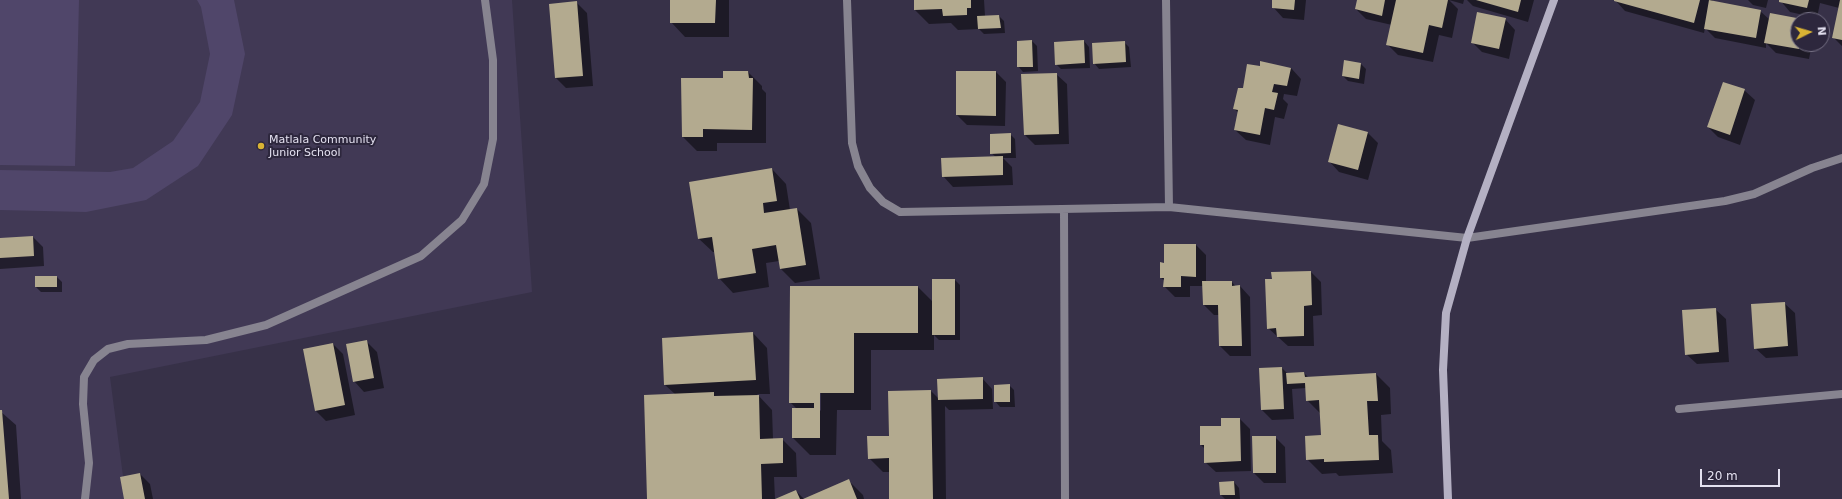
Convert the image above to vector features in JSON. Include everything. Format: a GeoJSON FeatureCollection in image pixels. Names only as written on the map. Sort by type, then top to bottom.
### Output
{"type":"FeatureCollection","features":[{"type":"Feature","properties":{"kind":"street"},"geometry":{"type":"LineString","coordinates":[[85,499],[89,463],[83,404],[84,377],[94,360],[108,348],[128,344],[206,340],[266,325],[421,256],[462,220],[484,184],[493,139],[493,60],[485,0]]}},
{"type":"Feature","properties":{"kind":"street"},"geometry":{"type":"LineString","coordinates":[[847,0],[852,143],[858,166],[870,188],[883,202],[900,212],[1169,207],[1467,238],[1725,201],[1754,194],[1812,168],[1842,158]]}},
{"type":"Feature","properties":{"kind":"street"},"geometry":{"type":"LineString","coordinates":[[1166,0],[1169,207]]}},
{"type":"Feature","properties":{"kind":"street"},"geometry":{"type":"LineString","coordinates":[[1448,499],[1443,370],[1446,314],[1467,238],[1554,0]]}},
{"type":"Feature","properties":{"kind":"street"},"geometry":{"type":"LineString","coordinates":[[1064,209],[1065,499]]}},
{"type":"Feature","properties":{"kind":"street"},"geometry":{"type":"LineString","coordinates":[[1679,409],[1842,394]]}},
{"type":"Feature","properties":{"kind":"shaded area","name":"Matlala Community Junior School"},"geometry":{"type":"Polygon","coordinates":[[[0,0],[512,0],[532,292],[110,377],[126,499],[0,499],[0,0]]]}},
{"type":"Feature","properties":{"kind":"shaded area"},"geometry":{"type":"Polygon","coordinates":[[[0,0],[79,0],[75,166],[0,165],[0,0]]]}},
{"type":"Feature","properties":{"kind":"shaded area"},"geometry":{"type":"Polygon","coordinates":[[[197,0],[234,0],[245,54],[232,115],[198,166],[146,200],[86,212],[0,210],[0,170],[110,172],[133,168],[173,141],[200,102],[210,54],[201,7],[197,0]]]}},
{"type":"Feature","properties":{"kind":"building"},"geometry":{"type":"Polygon","coordinates":[[[670,0],[716,0],[715,23],[670,23],[670,0]]]}},
{"type":"Feature","properties":{"kind":"building"},"geometry":{"type":"Polygon","coordinates":[[[914,0],[971,0],[971,8],[967,8],[967,15],[943,16],[942,9],[914,10],[914,0]]]}},
{"type":"Feature","properties":{"kind":"building"},"geometry":{"type":"Polygon","coordinates":[[[1272,0],[1295,0],[1294,10],[1272,8],[1272,0]]]}},
{"type":"Feature","properties":{"kind":"building"},"geometry":{"type":"Polygon","coordinates":[[[1357,0],[1385,0],[1382,16],[1355,9],[1357,0]]]}},
{"type":"Feature","properties":{"kind":"building"},"geometry":{"type":"Polygon","coordinates":[[[1396,0],[1448,0],[1442,28],[1429,25],[1423,53],[1386,45],[1396,0]]]}},
{"type":"Feature","properties":{"kind":"building"},"geometry":{"type":"Polygon","coordinates":[[[1476,0],[1521,0],[1518,12],[1476,0]]]}},
{"type":"Feature","properties":{"kind":"building"},"geometry":{"type":"Polygon","coordinates":[[[1614,0],[1700,0],[1694,23],[1614,0]]]}},
{"type":"Feature","properties":{"kind":"building"},"geometry":{"type":"Polygon","coordinates":[[[1709,0],[1761,10],[1756,38],[1704,29],[1709,0]]]}},
{"type":"Feature","properties":{"kind":"building"},"geometry":{"type":"Polygon","coordinates":[[[1779,0],[1809,0],[1807,8],[1779,2],[1779,0]]]}},
{"type":"Feature","properties":{"kind":"building"},"geometry":{"type":"Polygon","coordinates":[[[1840,0],[1842,0],[1842,40],[1832,38],[1840,0]]]}},
{"type":"Feature","properties":{"kind":"building"},"geometry":{"type":"Polygon","coordinates":[[[577,1],[583,76],[555,78],[549,4],[577,1]]]}},
{"type":"Feature","properties":{"kind":"building"},"geometry":{"type":"Polygon","coordinates":[[[1477,12],[1506,18],[1499,49],[1471,43],[1477,12]]]}},
{"type":"Feature","properties":{"kind":"building"},"geometry":{"type":"Polygon","coordinates":[[[1770,13],[1790,17],[1790,47],[1764,43],[1770,13]]]}},
{"type":"Feature","properties":{"kind":"building"},"geometry":{"type":"Polygon","coordinates":[[[999,15],[1001,28],[978,29],[977,16],[999,15]]]}},
{"type":"Feature","properties":{"kind":"building"},"geometry":{"type":"Polygon","coordinates":[[[1032,40],[1033,67],[1017,67],[1017,41],[1032,40]]]}},
{"type":"Feature","properties":{"kind":"building"},"geometry":{"type":"Polygon","coordinates":[[[1084,40],[1085,63],[1055,65],[1054,42],[1084,40]]]}},
{"type":"Feature","properties":{"kind":"building"},"geometry":{"type":"Polygon","coordinates":[[[1125,41],[1126,62],[1093,64],[1092,43],[1125,41]]]}},
{"type":"Feature","properties":{"kind":"building"},"geometry":{"type":"Polygon","coordinates":[[[1344,60],[1361,63],[1359,79],[1342,76],[1344,60]]]}},
{"type":"Feature","properties":{"kind":"building"},"geometry":{"type":"Polygon","coordinates":[[[1260,61],[1291,68],[1287,86],[1274,84],[1272,92],[1278,93],[1274,110],[1265,108],[1260,135],[1234,130],[1238,110],[1233,109],[1238,88],[1243,88],[1247,64],[1260,66],[1260,61]]]}},
{"type":"Feature","properties":{"kind":"building"},"geometry":{"type":"Polygon","coordinates":[[[723,71],[748,71],[749,78],[753,78],[752,130],[703,129],[703,137],[682,137],[681,78],[723,78],[723,71]]]}},
{"type":"Feature","properties":{"kind":"building"},"geometry":{"type":"Polygon","coordinates":[[[956,71],[996,71],[996,116],[956,115],[956,71]]]}},
{"type":"Feature","properties":{"kind":"building"},"geometry":{"type":"Polygon","coordinates":[[[1057,73],[1059,134],[1024,135],[1021,74],[1057,73]]]}},
{"type":"Feature","properties":{"kind":"building"},"geometry":{"type":"Polygon","coordinates":[[[1723,82],[1745,89],[1730,135],[1707,127],[1723,82]]]}},
{"type":"Feature","properties":{"kind":"building"},"geometry":{"type":"Polygon","coordinates":[[[1338,124],[1368,132],[1358,170],[1328,162],[1338,124]]]}},
{"type":"Feature","properties":{"kind":"building"},"geometry":{"type":"Polygon","coordinates":[[[1011,133],[1011,153],[990,154],[990,134],[1011,133]]]}},
{"type":"Feature","properties":{"kind":"building"},"geometry":{"type":"Polygon","coordinates":[[[1003,156],[1003,175],[942,177],[941,158],[1003,156]]]}},
{"type":"Feature","properties":{"kind":"building"},"geometry":{"type":"Polygon","coordinates":[[[772,168],[777,201],[763,203],[764,213],[797,208],[806,265],[780,269],[776,245],[752,249],[756,273],[718,279],[712,237],[698,239],[689,182],[772,168]]]}},
{"type":"Feature","properties":{"kind":"building"},"geometry":{"type":"Polygon","coordinates":[[[33,236],[34,256],[0,258],[0,238],[33,236]]]}},
{"type":"Feature","properties":{"kind":"building"},"geometry":{"type":"Polygon","coordinates":[[[1164,244],[1196,244],[1196,277],[1181,276],[1181,287],[1163,287],[1164,278],[1160,278],[1160,262],[1164,263],[1164,244]]]}},
{"type":"Feature","properties":{"kind":"building"},"geometry":{"type":"Polygon","coordinates":[[[1311,271],[1312,305],[1304,306],[1304,336],[1277,337],[1276,328],[1267,329],[1265,279],[1272,279],[1271,272],[1311,271]]]}},
{"type":"Feature","properties":{"kind":"building"},"geometry":{"type":"Polygon","coordinates":[[[35,276],[57,276],[57,287],[35,287],[35,276]]]}},
{"type":"Feature","properties":{"kind":"building"},"geometry":{"type":"Polygon","coordinates":[[[932,279],[955,279],[955,335],[932,335],[932,279]]]}},
{"type":"Feature","properties":{"kind":"building"},"geometry":{"type":"Polygon","coordinates":[[[1202,281],[1232,281],[1232,286],[1240,285],[1242,346],[1219,346],[1218,305],[1203,305],[1202,281]]]}},
{"type":"Feature","properties":{"kind":"building"},"geometry":{"type":"Polygon","coordinates":[[[790,286],[918,286],[918,333],[854,333],[854,393],[820,393],[820,438],[792,438],[792,408],[814,408],[814,403],[789,403],[790,286]]]}},
{"type":"Feature","properties":{"kind":"building"},"geometry":{"type":"Polygon","coordinates":[[[1785,302],[1788,346],[1754,349],[1751,304],[1785,302]]]}},
{"type":"Feature","properties":{"kind":"building"},"geometry":{"type":"Polygon","coordinates":[[[1716,308],[1719,352],[1685,355],[1682,310],[1716,308]]]}},
{"type":"Feature","properties":{"kind":"building"},"geometry":{"type":"Polygon","coordinates":[[[753,332],[756,380],[664,385],[662,338],[753,332]]]}},
{"type":"Feature","properties":{"kind":"building"},"geometry":{"type":"Polygon","coordinates":[[[367,340],[374,378],[353,382],[346,344],[367,340]]]}},
{"type":"Feature","properties":{"kind":"building"},"geometry":{"type":"Polygon","coordinates":[[[333,343],[345,405],[315,411],[303,349],[333,343]]]}},
{"type":"Feature","properties":{"kind":"building"},"geometry":{"type":"Polygon","coordinates":[[[1282,367],[1284,409],[1261,410],[1259,368],[1282,367]]]}},
{"type":"Feature","properties":{"kind":"building"},"geometry":{"type":"Polygon","coordinates":[[[1304,372],[1305,377],[1376,373],[1378,401],[1367,401],[1369,435],[1378,435],[1379,460],[1324,462],[1324,459],[1306,460],[1305,436],[1321,435],[1319,400],[1306,401],[1305,383],[1287,384],[1286,373],[1304,372]]]}},
{"type":"Feature","properties":{"kind":"building"},"geometry":{"type":"Polygon","coordinates":[[[983,377],[983,399],[938,400],[937,379],[983,377]]]}},
{"type":"Feature","properties":{"kind":"building"},"geometry":{"type":"Polygon","coordinates":[[[1010,384],[1010,402],[994,402],[994,385],[1010,384]]]}},
{"type":"Feature","properties":{"kind":"building"},"geometry":{"type":"Polygon","coordinates":[[[931,390],[933,499],[889,499],[889,458],[868,459],[867,436],[889,436],[888,391],[931,390]]]}},
{"type":"Feature","properties":{"kind":"building"},"geometry":{"type":"Polygon","coordinates":[[[714,392],[714,396],[759,395],[760,439],[783,438],[783,463],[761,464],[762,499],[647,499],[644,395],[714,392]]]}},
{"type":"Feature","properties":{"kind":"building"},"geometry":{"type":"Polygon","coordinates":[[[0,410],[2,410],[9,499],[0,499],[0,410]]]}},
{"type":"Feature","properties":{"kind":"building"},"geometry":{"type":"Polygon","coordinates":[[[1221,418],[1240,418],[1241,461],[1204,463],[1204,445],[1200,445],[1200,426],[1221,426],[1221,418]]]}},
{"type":"Feature","properties":{"kind":"building"},"geometry":{"type":"Polygon","coordinates":[[[1252,436],[1276,436],[1276,473],[1253,473],[1252,436]]]}},
{"type":"Feature","properties":{"kind":"building"},"geometry":{"type":"Polygon","coordinates":[[[140,473],[145,499],[124,499],[120,477],[140,473]]]}},
{"type":"Feature","properties":{"kind":"building"},"geometry":{"type":"Polygon","coordinates":[[[849,479],[857,499],[803,499],[849,479]]]}},
{"type":"Feature","properties":{"kind":"building"},"geometry":{"type":"Polygon","coordinates":[[[1234,481],[1235,495],[1220,495],[1219,482],[1234,481]]]}},
{"type":"Feature","properties":{"kind":"building"},"geometry":{"type":"Polygon","coordinates":[[[796,490],[800,499],[775,499],[796,490]]]}},
{"type":"Feature","properties":{"kind":"place","name":"Matlala Community Junior School"},"geometry":{"type":"Point","coordinates":[261,146]}}]}
